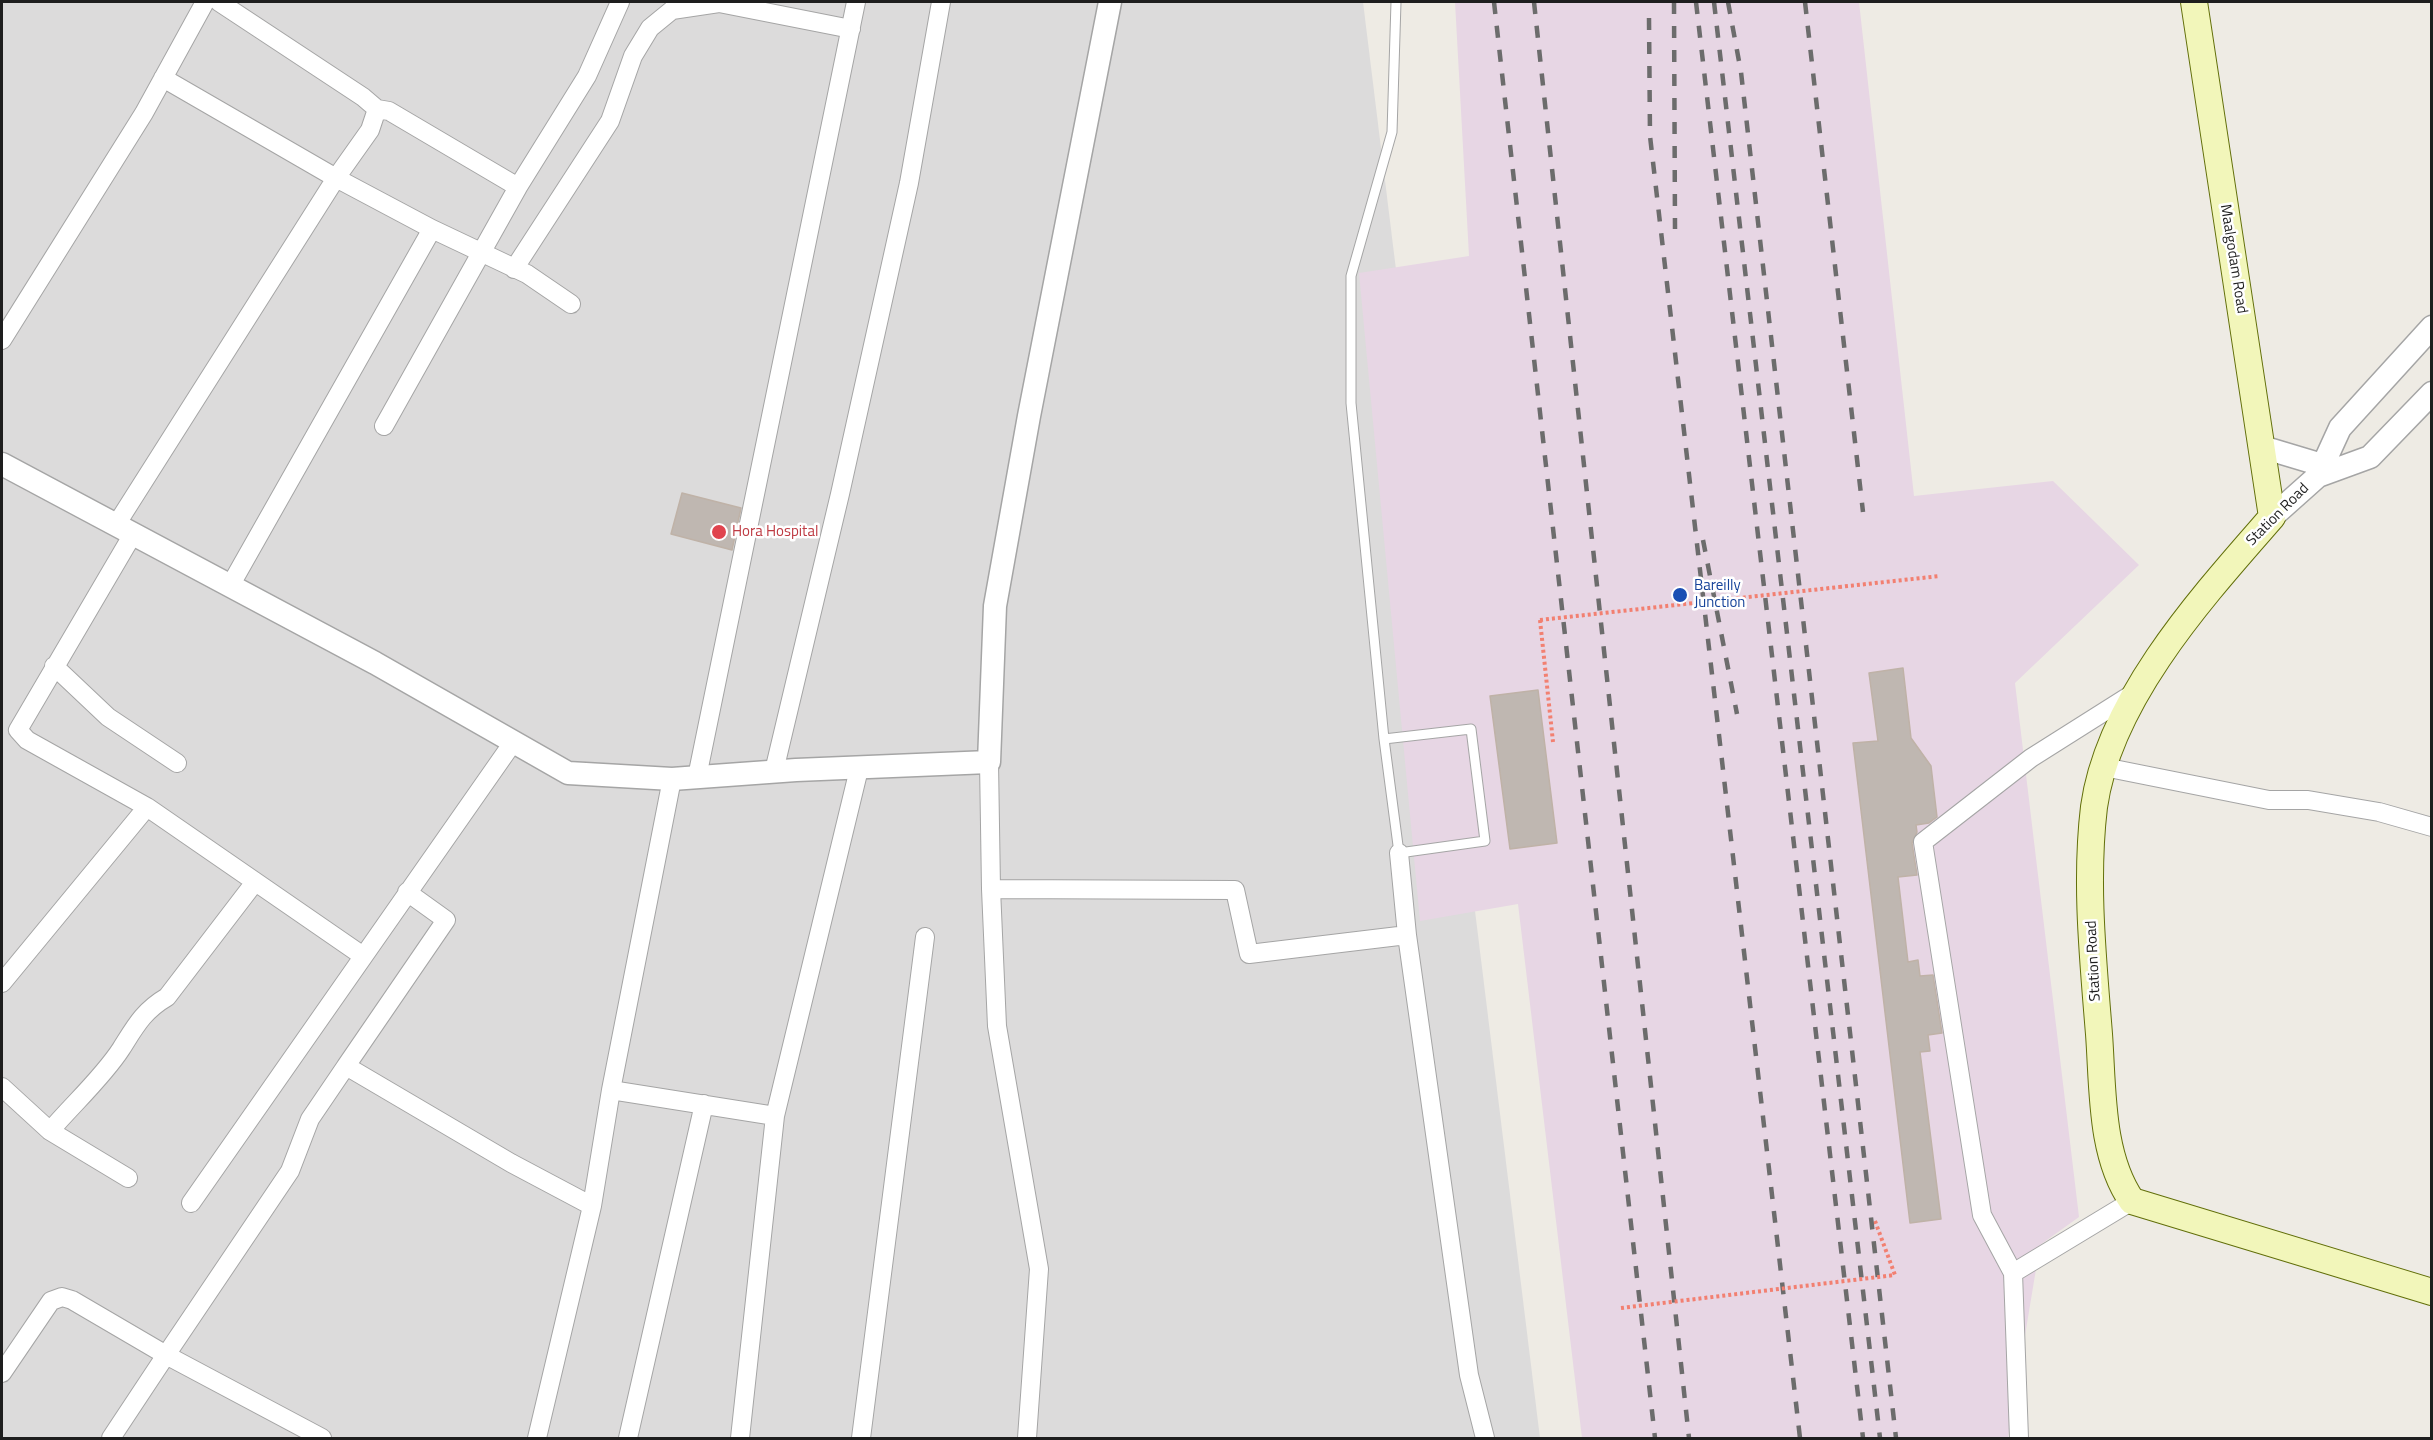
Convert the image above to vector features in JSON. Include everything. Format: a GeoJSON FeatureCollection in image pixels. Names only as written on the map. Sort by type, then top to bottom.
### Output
{"type":"FeatureCollection","features":[{"type":"Feature","properties":{"kind":"main road","name":"Maalgodam Road"},"geometry":{"type":"LineString","coordinates":[[2194,2],[2272,517]]}},
{"type":"Feature","properties":{"kind":"main road","name":"Station Road"},"geometry":{"type":"LineString","coordinates":[[2132,1201],[2115,1171],[2111,1149],[2096,997],[2090,886],[2095,805],[2104,766],[2123,719],[2161,653],[2214,583],[2272,517]]}},
{"type":"Feature","properties":{"kind":"main road"},"geometry":{"type":"LineString","coordinates":[[2132,1201],[2432,1292]]}},
{"type":"Feature","properties":{"kind":"street"},"geometry":{"type":"LineString","coordinates":[[2,340],[144,112],[205,2]]}},
{"type":"Feature","properties":{"kind":"street"},"geometry":{"type":"LineString","coordinates":[[219,2],[363,97],[377,109],[389,111],[519,187]]}},
{"type":"Feature","properties":{"kind":"street"},"geometry":{"type":"LineString","coordinates":[[384,426],[519,187],[587,76],[620,2]]}},
{"type":"Feature","properties":{"kind":"street"},"geometry":{"type":"LineString","coordinates":[[697,777],[856,2]]}},
{"type":"Feature","properties":{"kind":"street"},"geometry":{"type":"LineString","coordinates":[[774,771],[840,494],[909,183],[941,2]]}},
{"type":"Feature","properties":{"kind":"street"},"geometry":{"type":"LineString","coordinates":[[1027,1438],[1039,1269],[997,1026],[991,889],[989,762],[995,606],[1029,416],[1110,2]]}},
{"type":"Feature","properties":{"kind":"street"},"geometry":{"type":"LineString","coordinates":[[514,268],[610,122],[639,46],[650,28],[672,10],[719,3],[851,29]]}},
{"type":"Feature","properties":{"kind":"street"},"geometry":{"type":"LineString","coordinates":[[163,78],[336,178],[432,229],[514,268],[571,304]]}},
{"type":"Feature","properties":{"kind":"street"},"geometry":{"type":"LineString","coordinates":[[363,956],[147,807],[27,740],[18,730],[54,666],[124,529],[336,178],[370,130],[377,109]]}},
{"type":"Feature","properties":{"kind":"street"},"geometry":{"type":"LineString","coordinates":[[230,586],[432,229]]}},
{"type":"Feature","properties":{"kind":"street","name":"Station Road"},"geometry":{"type":"LineString","coordinates":[[2272,517],[2320,471],[2340,428],[2432,327]]}},
{"type":"Feature","properties":{"kind":"street","name":"Station Road"},"geometry":{"type":"LineString","coordinates":[[2320,471],[2370,457],[2432,393]]}},
{"type":"Feature","properties":{"kind":"street"},"geometry":{"type":"LineString","coordinates":[[2262,447],[2320,471]]}},
{"type":"Feature","properties":{"kind":"street"},"geometry":{"type":"LineString","coordinates":[[2,464],[375,663],[568,772],[672,779],[774,771],[989,762]]}},
{"type":"Feature","properties":{"kind":"street"},"geometry":{"type":"LineString","coordinates":[[54,666],[108,717],[177,763]]}},
{"type":"Feature","properties":{"kind":"street"},"geometry":{"type":"LineString","coordinates":[[2019,1438],[2013,1273],[1982,1215],[1923,843],[2031,758],[2139,689]]}},
{"type":"Feature","properties":{"kind":"street"},"geometry":{"type":"LineString","coordinates":[[191,1203],[514,741]]}},
{"type":"Feature","properties":{"kind":"street"},"geometry":{"type":"LineString","coordinates":[[2104,766],[2269,800],[2308,800],[2379,812],[2432,827]]}},
{"type":"Feature","properties":{"kind":"street"},"geometry":{"type":"LineString","coordinates":[[740,1438],[775,1116],[859,769]]}},
{"type":"Feature","properties":{"kind":"street"},"geometry":{"type":"LineString","coordinates":[[537,1438],[592,1206],[611,1090],[672,779]]}},
{"type":"Feature","properties":{"kind":"street"},"geometry":{"type":"LineString","coordinates":[[2,983],[147,807]]}},
{"type":"Feature","properties":{"kind":"street"},"geometry":{"type":"LineString","coordinates":[[1399,853],[1407,935],[1469,1375],[1485,1438]]}},
{"type":"Feature","properties":{"kind":"street"},"geometry":{"type":"LineString","coordinates":[[50,1131],[121,1049],[130,1032],[145,1014],[167,997],[255,882]]}},
{"type":"Feature","properties":{"kind":"street"},"geometry":{"type":"LineString","coordinates":[[991,889],[1235,890],[1249,954],[1407,935]]}},
{"type":"Feature","properties":{"kind":"street"},"geometry":{"type":"LineString","coordinates":[[111,1438],[290,1171],[310,1119],[446,920],[408,892]]}},
{"type":"Feature","properties":{"kind":"street"},"geometry":{"type":"LineString","coordinates":[[861,1438],[925,937]]}},
{"type":"Feature","properties":{"kind":"street"},"geometry":{"type":"LineString","coordinates":[[346,1066],[511,1163],[592,1206]]}},
{"type":"Feature","properties":{"kind":"street"},"geometry":{"type":"LineString","coordinates":[[2,1087],[50,1131],[128,1178]]}},
{"type":"Feature","properties":{"kind":"street"},"geometry":{"type":"LineString","coordinates":[[611,1090],[775,1116]]}},
{"type":"Feature","properties":{"kind":"street"},"geometry":{"type":"LineString","coordinates":[[628,1438],[704,1104]]}},
{"type":"Feature","properties":{"kind":"street"},"geometry":{"type":"LineString","coordinates":[[2013,1273],[2132,1201]]}},
{"type":"Feature","properties":{"kind":"street"},"geometry":{"type":"LineString","coordinates":[[2,1373],[51,1301],[62,1297],[72,1300],[166,1355],[322,1438]]}},
{"type":"Feature","properties":{"kind":"lane"},"geometry":{"type":"LineString","coordinates":[[1384,739],[1471,729],[1485,841],[1399,853],[1384,739],[1351,403],[1351,276],[1392,132],[1396,2]]}},
{"type":"Feature","properties":{"kind":"path"},"geometry":{"type":"LineString","coordinates":[[1553,742],[1540,620],[1940,576]]}},
{"type":"Feature","properties":{"kind":"path"},"geometry":{"type":"LineString","coordinates":[[1621,1308],[1895,1275],[1875,1221]]}},
{"type":"Feature","properties":{"kind":"shaded area"},"geometry":{"type":"Polygon","coordinates":[[[2,2],[1363,2],[1540,1438],[2,1438],[2,2]]]}},
{"type":"Feature","properties":{"kind":"shaded area"},"geometry":{"type":"Polygon","coordinates":[[[1455,2],[1859,2],[1914,496],[2053,481],[2139,565],[2015,683],[2079,1217],[2040,1245],[2008,1438],[1582,1438],[1518,904],[1420,921],[1359,273],[1469,256],[1455,2]]]}},
{"type":"Feature","properties":{"kind":"building"},"geometry":{"type":"Polygon","coordinates":[[[682,493],[741,508],[732,550],[671,534],[682,493]]]}},
{"type":"Feature","properties":{"kind":"building"},"geometry":{"type":"Polygon","coordinates":[[[1903,668],[1911,738],[1931,766],[1937,817],[1929,823],[1916,825],[1917,832],[1912,843],[1917,875],[1898,877],[1908,962],[1918,960],[1920,976],[1933,975],[1942,1033],[1928,1035],[1930,1051],[1920,1052],[1941,1219],[1910,1223],[1853,743],[1878,741],[1869,673],[1903,668]]]}},
{"type":"Feature","properties":{"kind":"building"},"geometry":{"type":"Polygon","coordinates":[[[1538,690],[1557,843],[1510,849],[1490,696],[1538,690]]]}},
{"type":"Feature","properties":{"kind":"railway"},"geometry":{"type":"LineString","coordinates":[[1494,2],[1655,1438]]}},
{"type":"Feature","properties":{"kind":"railway"},"geometry":{"type":"LineString","coordinates":[[1534,2],[1689,1438]]}},
{"type":"Feature","properties":{"kind":"railway"},"geometry":{"type":"LineString","coordinates":[[1674,2],[1675,229]]}},
{"type":"Feature","properties":{"kind":"railway"},"geometry":{"type":"LineString","coordinates":[[1696,2],[1863,1438]]}},
{"type":"Feature","properties":{"kind":"railway"},"geometry":{"type":"LineString","coordinates":[[1714,2],[1880,1438]]}},
{"type":"Feature","properties":{"kind":"railway"},"geometry":{"type":"LineString","coordinates":[[1728,2],[1741,72],[1896,1438]]}},
{"type":"Feature","properties":{"kind":"railway"},"geometry":{"type":"LineString","coordinates":[[1805,2],[1863,512]]}},
{"type":"Feature","properties":{"kind":"railway"},"geometry":{"type":"LineString","coordinates":[[1649,18],[1650,136],[1800,1438]]}},
{"type":"Feature","properties":{"kind":"railway"},"geometry":{"type":"LineString","coordinates":[[1703,540],[1737,714]]}},
{"type":"Feature","properties":{"kind":"place","name":"Hora Hospital"},"geometry":{"type":"Point","coordinates":[719,532]}},
{"type":"Feature","properties":{"kind":"place","name":"Bareilly Junction"},"geometry":{"type":"Point","coordinates":[1680,595]}}]}
